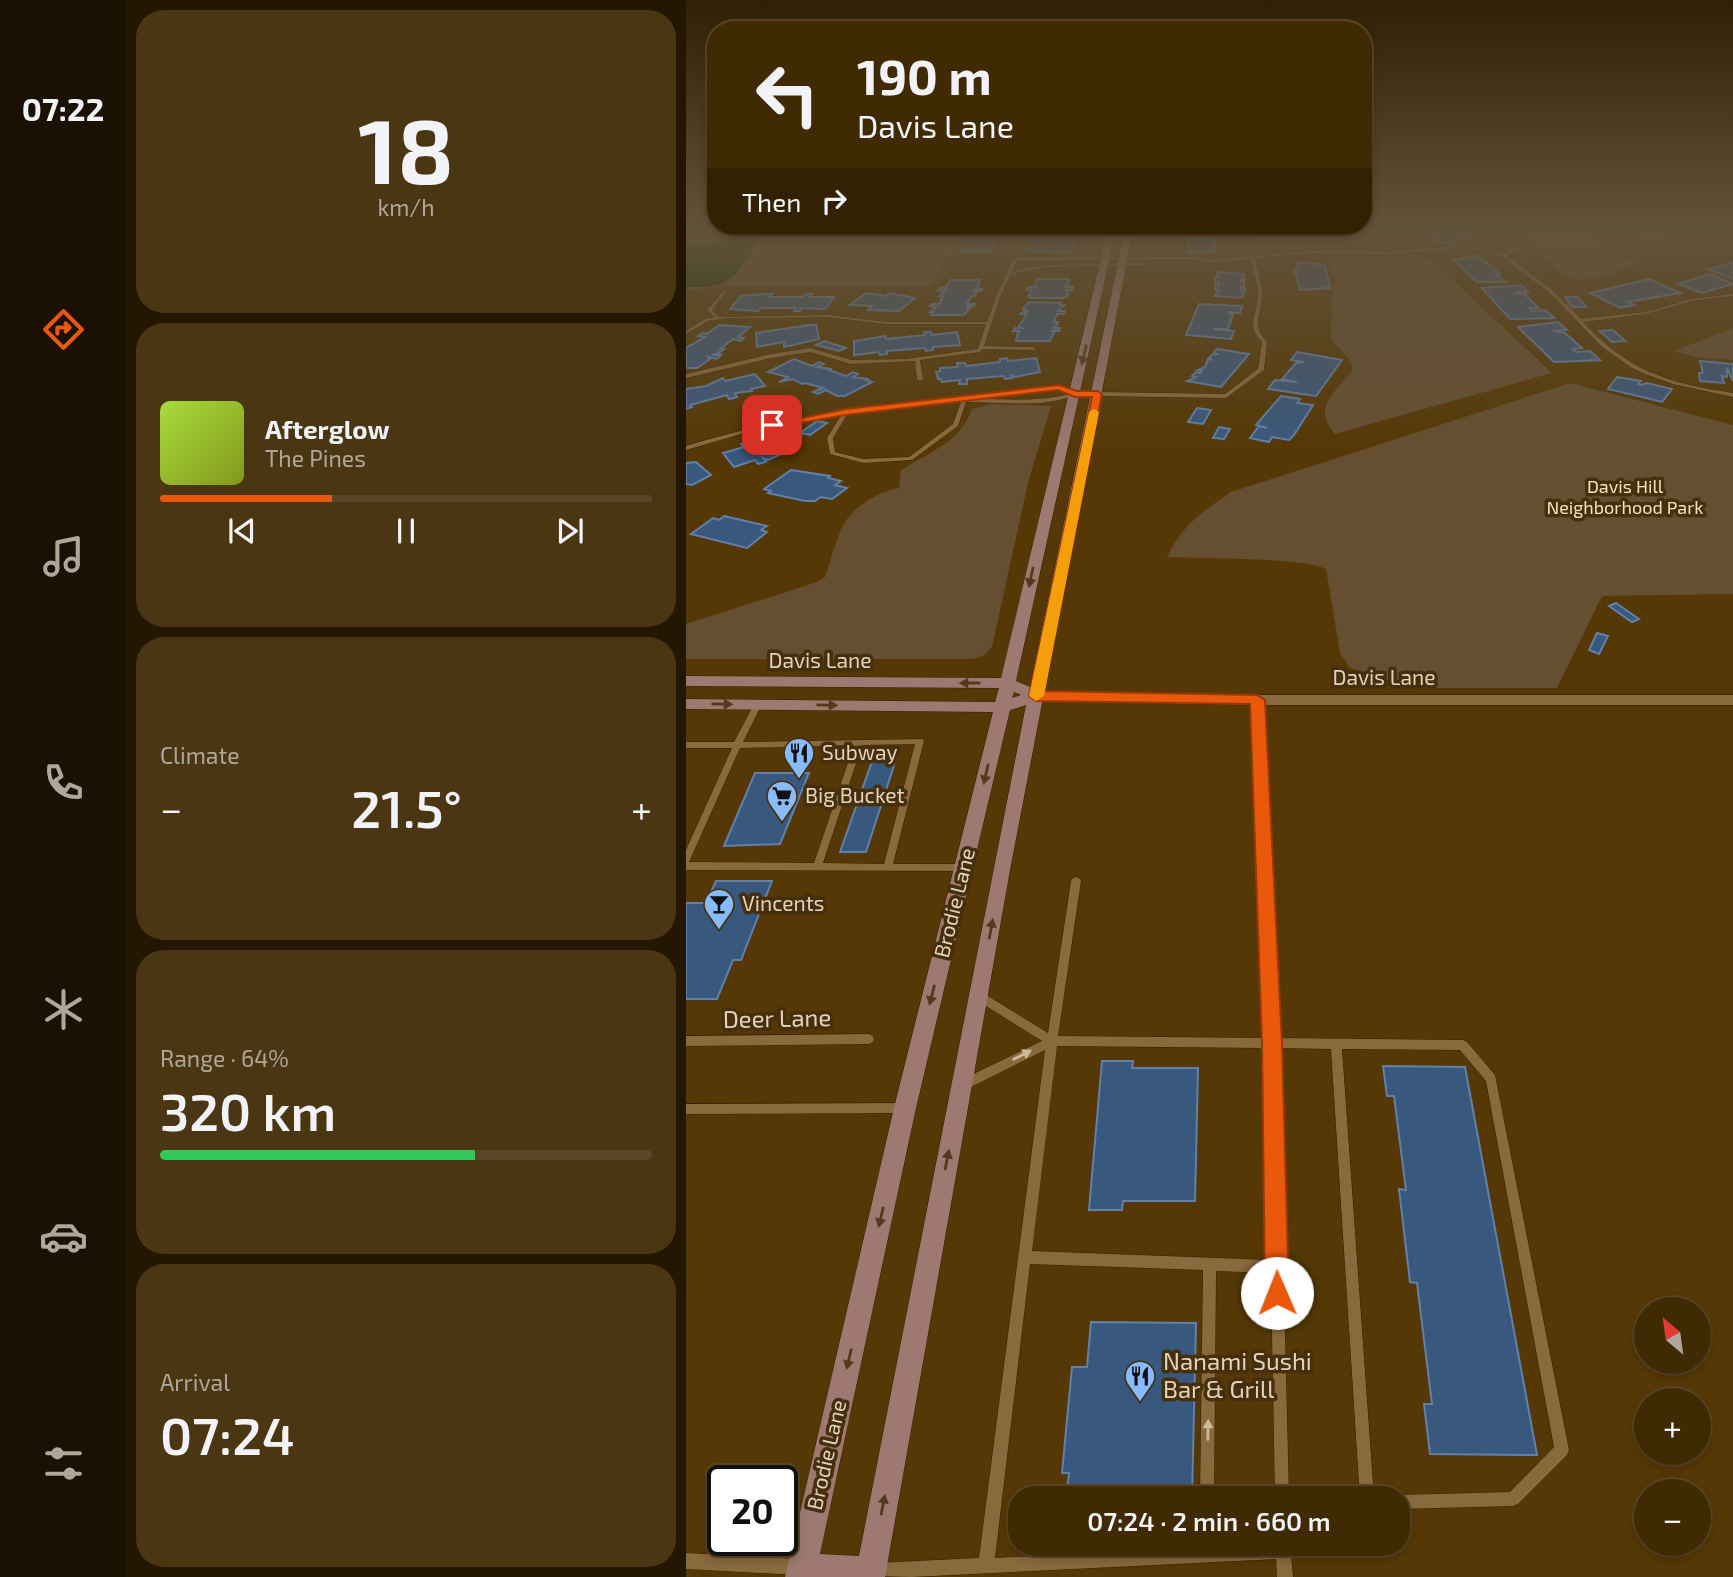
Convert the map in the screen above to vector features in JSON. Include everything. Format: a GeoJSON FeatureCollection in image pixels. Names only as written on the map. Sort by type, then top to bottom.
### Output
{"type":"FeatureCollection","features":[{"type":"Feature","properties":{"kind":"main road","name":"Brodie Lane"},"geometry":{"type":"LineString","coordinates":[[801,1572],[905,1108],[1096,303]]}},
{"type":"Feature","properties":{"kind":"main road","name":"Brodie Lane"},"geometry":{"type":"LineString","coordinates":[[870,1574],[1036,696],[1116,303]]}},
{"type":"Feature","properties":{"kind":"main road"},"geometry":{"type":"LineString","coordinates":[[1075,394],[1097,394]]}},
{"type":"Feature","properties":{"kind":"main road","name":"Davis Lane"},"geometry":{"type":"LineString","coordinates":[[686,681],[1008,683],[1036,696]]}},
{"type":"Feature","properties":{"kind":"main road"},"geometry":{"type":"LineString","coordinates":[[686,690],[757,682]]}},
{"type":"Feature","properties":{"kind":"main road","name":"Davis Lane"},"geometry":{"type":"LineString","coordinates":[[686,704],[1001,707],[1036,696]]}},
{"type":"Feature","properties":{"kind":"main road"},"geometry":{"type":"LineString","coordinates":[[801,1572],[870,1574]]}},
{"type":"Feature","properties":{"kind":"street","name":"Davis Lane"},"geometry":{"type":"LineString","coordinates":[[1036,696],[1257,700],[1733,700]]}},
{"type":"Feature","properties":{"kind":"lane"},"geometry":{"type":"LineString","coordinates":[[715,303],[709,310],[717,317]]}},
{"type":"Feature","properties":{"kind":"lane"},"geometry":{"type":"LineString","coordinates":[[686,376],[771,356],[810,350],[850,362],[917,359],[981,350],[997,303]]}},
{"type":"Feature","properties":{"kind":"lane"},"geometry":{"type":"LineString","coordinates":[[1097,394],[1226,396],[1261,370],[1265,342],[1257,336],[1253,323],[1260,303]]}},
{"type":"Feature","properties":{"kind":"lane"},"geometry":{"type":"LineString","coordinates":[[1563,303],[1620,359],[1656,378],[1733,395]]}},
{"type":"Feature","properties":{"kind":"lane"},"geometry":{"type":"LineString","coordinates":[[1579,321],[1646,313],[1683,303]]}},
{"type":"Feature","properties":{"kind":"lane"},"geometry":{"type":"LineString","coordinates":[[686,333],[717,317],[830,316],[886,323],[990,323]]}},
{"type":"Feature","properties":{"kind":"lane"},"geometry":{"type":"LineString","coordinates":[[981,347],[1033,349]]}},
{"type":"Feature","properties":{"kind":"lane"},"geometry":{"type":"LineString","coordinates":[[917,359],[920,379]]}},
{"type":"Feature","properties":{"kind":"lane"},"geometry":{"type":"LineString","coordinates":[[686,449],[798,418],[1059,387],[1075,394]]}},
{"type":"Feature","properties":{"kind":"lane"},"geometry":{"type":"LineString","coordinates":[[964,400],[1057,400],[1075,394]]}},
{"type":"Feature","properties":{"kind":"lane"},"geometry":{"type":"LineString","coordinates":[[846,412],[830,438],[832,453],[863,461],[909,458],[956,425],[964,400]]}},
{"type":"Feature","properties":{"kind":"lane"},"geometry":{"type":"LineString","coordinates":[[1257,700],[1272,1043],[1282,1486]]}},
{"type":"Feature","properties":{"kind":"lane"},"geometry":{"type":"LineString","coordinates":[[686,860],[758,704]]}},
{"type":"Feature","properties":{"kind":"lane"},"geometry":{"type":"LineString","coordinates":[[686,745],[920,741],[888,867]]}},
{"type":"Feature","properties":{"kind":"lane"},"geometry":{"type":"LineString","coordinates":[[817,867],[859,743]]}},
{"type":"Feature","properties":{"kind":"lane"},"geometry":{"type":"LineString","coordinates":[[686,866],[963,868]]}},
{"type":"Feature","properties":{"kind":"lane"},"geometry":{"type":"LineString","coordinates":[[986,1565],[1052,1041],[1076,881]]}},
{"type":"Feature","properties":{"kind":"lane"},"geometry":{"type":"LineString","coordinates":[[979,996],[1052,1041]]}},
{"type":"Feature","properties":{"kind":"lane","name":"Deer Lane"},"geometry":{"type":"LineString","coordinates":[[686,1041],[869,1039]]}},
{"type":"Feature","properties":{"kind":"lane"},"geometry":{"type":"LineString","coordinates":[[961,1086],[1052,1041],[1463,1045],[1491,1079],[1562,1450],[1513,1499],[1410,1502]]}},
{"type":"Feature","properties":{"kind":"lane"},"geometry":{"type":"LineString","coordinates":[[1336,1044],[1366,1486]]}},
{"type":"Feature","properties":{"kind":"lane"},"geometry":{"type":"LineString","coordinates":[[686,1109],[905,1108]]}},
{"type":"Feature","properties":{"kind":"lane"},"geometry":{"type":"LineString","coordinates":[[1024,1257],[1277,1267]]}},
{"type":"Feature","properties":{"kind":"lane"},"geometry":{"type":"LineString","coordinates":[[1207,1486],[1210,1264]]}},
{"type":"Feature","properties":{"kind":"lane"},"geometry":{"type":"LineString","coordinates":[[870,1574],[1110,1556]]}},
{"type":"Feature","properties":{"kind":"lane"},"geometry":{"type":"LineString","coordinates":[[1284,1556],[1285,1577]]}},
{"type":"Feature","properties":{"kind":"lane"},"geometry":{"type":"LineString","coordinates":[[686,1560],[801,1572]]}},
{"type":"Feature","properties":{"kind":"green space"},"geometry":{"type":"Polygon","coordinates":[[[1332,303],[1477,303],[1552,373],[1335,434],[1328,425],[1325,408],[1333,393],[1353,370],[1349,359],[1331,339],[1332,303]]]}},
{"type":"Feature","properties":{"kind":"green space"},"geometry":{"type":"Polygon","coordinates":[[[1733,328],[1733,360],[1702,358],[1674,351],[1733,328]]]}},
{"type":"Feature","properties":{"kind":"green space","name":"Davis Hill Neighborhood Park"},"geometry":{"type":"Polygon","coordinates":[[[1570,383],[1733,425],[1733,594],[1602,596],[1557,688],[1411,688],[1350,668],[1340,653],[1326,569],[1274,560],[1167,557],[1186,527],[1231,492],[1570,383]]]}},
{"type":"Feature","properties":{"kind":"green space"},"geometry":{"type":"Polygon","coordinates":[[[991,404],[1051,406],[1028,483],[992,647],[983,656],[973,659],[686,659],[686,624],[817,582],[825,577],[840,531],[852,513],[870,499],[899,488],[901,470],[952,438],[967,420],[972,409],[991,404]]]}},
{"type":"Feature","properties":{"kind":"building"},"geometry":{"type":"Polygon","coordinates":[[[735,303],[830,303],[825,309],[802,308],[800,311],[794,311],[796,308],[761,308],[758,311],[730,309],[735,303]]]}},
{"type":"Feature","properties":{"kind":"building"},"geometry":{"type":"Polygon","coordinates":[[[853,303],[909,303],[899,311],[868,310],[872,306],[850,305],[853,303]]]}},
{"type":"Feature","properties":{"kind":"building"},"geometry":{"type":"Polygon","coordinates":[[[1028,303],[1061,303],[1060,305],[1064,305],[1058,311],[1065,311],[1064,314],[1057,314],[1054,322],[1058,322],[1052,328],[1060,328],[1059,331],[1051,331],[1054,332],[1050,341],[1016,341],[1018,332],[1021,331],[1013,331],[1015,328],[1022,328],[1019,326],[1027,314],[1019,314],[1027,311],[1023,309],[1028,303]]]}},
{"type":"Feature","properties":{"kind":"building"},"geometry":{"type":"Polygon","coordinates":[[[1495,303],[1533,303],[1538,308],[1530,308],[1532,311],[1546,310],[1554,318],[1510,319],[1495,303]]]}},
{"type":"Feature","properties":{"kind":"building"},"geometry":{"type":"Polygon","coordinates":[[[1569,303],[1582,303],[1586,307],[1572,307],[1569,303]]]}},
{"type":"Feature","properties":{"kind":"building"},"geometry":{"type":"Polygon","coordinates":[[[1609,303],[1634,305],[1620,308],[1609,303]]]}},
{"type":"Feature","properties":{"kind":"building"},"geometry":{"type":"Polygon","coordinates":[[[975,304],[968,306],[967,308],[970,308],[964,315],[931,315],[933,312],[930,312],[936,307],[930,306],[975,304]]]}},
{"type":"Feature","properties":{"kind":"building"},"geometry":{"type":"Polygon","coordinates":[[[1199,304],[1242,306],[1240,313],[1228,312],[1233,314],[1228,329],[1214,329],[1234,331],[1231,339],[1186,335],[1199,304]]]}},
{"type":"Feature","properties":{"kind":"building"},"geometry":{"type":"Polygon","coordinates":[[[1558,322],[1567,330],[1553,331],[1565,333],[1582,348],[1573,349],[1576,352],[1590,351],[1600,360],[1554,362],[1518,327],[1558,322]]]}},
{"type":"Feature","properties":{"kind":"building"},"geometry":{"type":"Polygon","coordinates":[[[719,325],[750,327],[738,337],[744,338],[741,341],[733,339],[720,349],[724,349],[719,353],[712,355],[721,355],[717,359],[708,357],[710,359],[697,368],[686,368],[686,348],[705,337],[698,336],[702,333],[707,334],[719,325]]]}},
{"type":"Feature","properties":{"kind":"building"},"geometry":{"type":"Polygon","coordinates":[[[816,325],[819,339],[784,347],[784,342],[757,347],[756,333],[816,325]]]}},
{"type":"Feature","properties":{"kind":"building"},"geometry":{"type":"Polygon","coordinates":[[[1613,330],[1625,341],[1612,342],[1600,331],[1613,330]]]}},
{"type":"Feature","properties":{"kind":"building"},"geometry":{"type":"Polygon","coordinates":[[[924,332],[931,332],[932,335],[957,332],[960,345],[933,347],[933,350],[926,351],[925,348],[887,351],[887,354],[880,355],[879,352],[854,355],[854,341],[886,336],[886,339],[925,335],[924,332]]]}},
{"type":"Feature","properties":{"kind":"building"},"geometry":{"type":"Polygon","coordinates":[[[824,341],[846,348],[839,351],[816,345],[824,341]]]}},
{"type":"Feature","properties":{"kind":"building"},"geometry":{"type":"Polygon","coordinates":[[[1217,349],[1249,354],[1221,387],[1187,381],[1196,377],[1192,376],[1196,372],[1202,371],[1198,370],[1205,367],[1208,359],[1212,360],[1209,358],[1217,354],[1214,352],[1217,349]]]}},
{"type":"Feature","properties":{"kind":"building"},"geometry":{"type":"Polygon","coordinates":[[[1297,352],[1342,360],[1316,396],[1268,389],[1275,380],[1297,382],[1282,379],[1296,363],[1304,362],[1291,360],[1297,352]]]}},
{"type":"Feature","properties":{"kind":"building"},"geometry":{"type":"Polygon","coordinates":[[[1007,358],[1008,361],[1036,358],[1040,372],[1015,377],[1011,375],[1012,378],[1005,379],[1004,376],[967,379],[967,384],[959,384],[960,380],[942,382],[936,372],[940,371],[940,368],[958,367],[957,363],[965,363],[966,366],[1000,362],[1000,359],[1007,358]]]}},
{"type":"Feature","properties":{"kind":"building"},"geometry":{"type":"Polygon","coordinates":[[[794,359],[812,366],[819,362],[824,364],[817,367],[832,369],[829,370],[846,376],[853,372],[858,374],[853,377],[869,379],[866,380],[872,382],[845,396],[837,396],[826,390],[818,394],[813,392],[823,388],[802,384],[793,379],[779,382],[788,377],[768,372],[794,359]]]}},
{"type":"Feature","properties":{"kind":"building"},"geometry":{"type":"Polygon","coordinates":[[[1700,361],[1733,364],[1733,381],[1727,368],[1727,377],[1722,376],[1724,383],[1700,381],[1699,373],[1703,373],[1700,361]]]}},
{"type":"Feature","properties":{"kind":"building"},"geometry":{"type":"Polygon","coordinates":[[[755,374],[765,386],[735,393],[737,397],[729,399],[727,395],[690,405],[692,407],[686,409],[686,389],[706,386],[723,378],[725,381],[755,374]]]}},
{"type":"Feature","properties":{"kind":"building"},"geometry":{"type":"Polygon","coordinates":[[[1617,377],[1641,381],[1638,384],[1641,385],[1647,383],[1672,389],[1662,402],[1608,389],[1617,377]]]}},
{"type":"Feature","properties":{"kind":"building"},"geometry":{"type":"Polygon","coordinates":[[[1281,396],[1300,399],[1297,403],[1313,405],[1294,435],[1289,440],[1272,437],[1269,442],[1250,438],[1259,426],[1267,428],[1256,425],[1281,396]]]}},
{"type":"Feature","properties":{"kind":"building"},"geometry":{"type":"Polygon","coordinates":[[[1197,408],[1211,410],[1203,424],[1188,422],[1197,408]]]}},
{"type":"Feature","properties":{"kind":"building"},"geometry":{"type":"Polygon","coordinates":[[[817,421],[827,423],[810,435],[800,433],[817,421]]]}},
{"type":"Feature","properties":{"kind":"building"},"geometry":{"type":"Polygon","coordinates":[[[1219,427],[1230,429],[1224,439],[1213,438],[1219,427]]]}},
{"type":"Feature","properties":{"kind":"building"},"geometry":{"type":"Polygon","coordinates":[[[777,438],[789,451],[768,460],[763,458],[766,462],[758,464],[755,460],[734,467],[723,453],[744,447],[741,444],[750,442],[753,445],[756,444],[754,442],[777,438]]]}},
{"type":"Feature","properties":{"kind":"building"},"geometry":{"type":"Polygon","coordinates":[[[696,462],[711,475],[692,485],[686,484],[686,463],[696,462]]]}},
{"type":"Feature","properties":{"kind":"building"},"geometry":{"type":"Polygon","coordinates":[[[791,470],[830,476],[828,478],[841,481],[835,485],[847,488],[832,499],[821,497],[815,501],[768,493],[771,491],[764,489],[791,470]]]}},
{"type":"Feature","properties":{"kind":"building"},"geometry":{"type":"Polygon","coordinates":[[[724,516],[767,526],[761,530],[767,532],[747,548],[691,534],[713,518],[719,520],[724,516]]]}},
{"type":"Feature","properties":{"kind":"building"},"geometry":{"type":"Polygon","coordinates":[[[1616,603],[1639,619],[1632,622],[1609,606],[1616,603]]]}},
{"type":"Feature","properties":{"kind":"building"},"geometry":{"type":"Polygon","coordinates":[[[1597,633],[1608,636],[1599,654],[1589,650],[1597,633]]]}},
{"type":"Feature","properties":{"kind":"building"},"geometry":{"type":"Polygon","coordinates":[[[875,753],[898,753],[866,852],[840,852],[875,753]]]}},
{"type":"Feature","properties":{"kind":"building"},"geometry":{"type":"Polygon","coordinates":[[[755,773],[809,773],[780,844],[724,846],[755,773]]]}},
{"type":"Feature","properties":{"kind":"building","name":"Vincents"},"geometry":{"type":"Polygon","coordinates":[[[716,881],[772,881],[741,960],[733,960],[717,999],[686,999],[686,903],[706,903],[716,881]]]}},
{"type":"Feature","properties":{"kind":"building"},"geometry":{"type":"Polygon","coordinates":[[[1102,1061],[1133,1061],[1132,1068],[1198,1068],[1195,1201],[1123,1201],[1122,1210],[1089,1210],[1102,1061]]]}},
{"type":"Feature","properties":{"kind":"building"},"geometry":{"type":"Polygon","coordinates":[[[1383,1066],[1465,1067],[1537,1455],[1430,1454],[1424,1404],[1432,1404],[1417,1283],[1410,1282],[1399,1189],[1406,1190],[1394,1096],[1387,1096],[1383,1066]]]}},
{"type":"Feature","properties":{"kind":"building"},"geometry":{"type":"Polygon","coordinates":[[[1091,1322],[1196,1323],[1192,1486],[1067,1486],[1069,1473],[1062,1473],[1072,1367],[1087,1367],[1091,1322]]]}},
{"type":"Feature","properties":{"kind":"slow traffic"},"geometry":{"type":"LineString","coordinates":[[1036,696],[1094,412]]}},
{"type":"Feature","properties":{"kind":"place","name":"Subway"},"geometry":{"type":"Point","coordinates":[799,780]}},
{"type":"Feature","properties":{"kind":"place","name":"Big Bucket"},"geometry":{"type":"Point","coordinates":[782,823]}},
{"type":"Feature","properties":{"kind":"place","name":"Vincents"},"geometry":{"type":"Point","coordinates":[719,931]}},
{"type":"Feature","properties":{"kind":"place","name":"Nanami Sushi Bar & Grill"},"geometry":{"type":"Point","coordinates":[1140,1403]}},
{"type":"Feature","properties":{"kind":"route"},"geometry":{"type":"LineString","coordinates":[[772,425],[798,418],[1059,387],[1075,394],[1097,394],[1036,696],[1257,700],[1272,1043],[1277,1293]]}}]}
